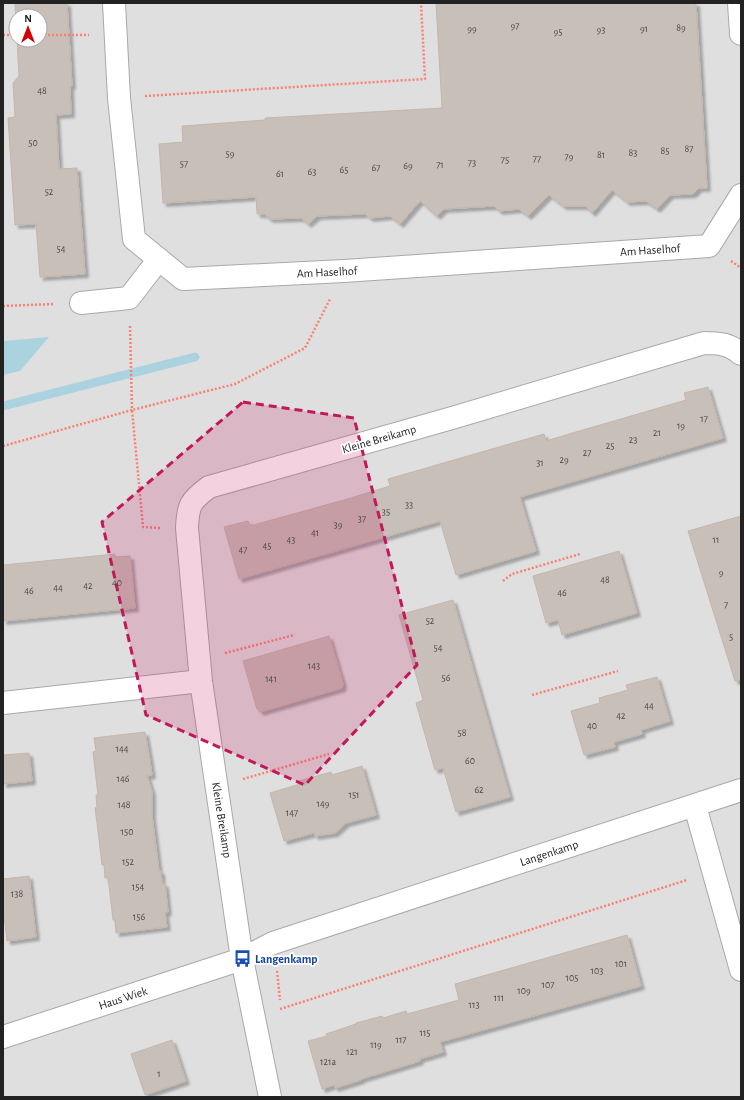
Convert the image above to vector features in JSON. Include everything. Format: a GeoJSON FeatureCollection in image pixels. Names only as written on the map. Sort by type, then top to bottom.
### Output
{"type":"FeatureCollection","features":[{"type":"Feature","properties":{"kind":"street","name":"Am Haselhof"},"geometry":{"type":"LineString","coordinates":[[114,3],[117,35],[119,98],[134,239],[184,279],[344,272],[709,246],[741,195]]}},
{"type":"Feature","properties":{"kind":"street"},"geometry":{"type":"LineString","coordinates":[[739,3],[741,34]]}},
{"type":"Feature","properties":{"kind":"street"},"geometry":{"type":"LineString","coordinates":[[81,303],[129,298],[159,259]]}},
{"type":"Feature","properties":{"kind":"street","name":"Kleine Breikamp"},"geometry":{"type":"LineString","coordinates":[[242,959],[200,670],[187,528],[188,512],[193,499],[209,487],[452,418],[704,343],[719,343],[733,347],[741,354]]}},
{"type":"Feature","properties":{"kind":"street"},"geometry":{"type":"LineString","coordinates":[[3,703],[200,670]]}},
{"type":"Feature","properties":{"kind":"street","name":"Langenkamp"},"geometry":{"type":"LineString","coordinates":[[242,959],[273,943],[741,790]]}},
{"type":"Feature","properties":{"kind":"street"},"geometry":{"type":"LineString","coordinates":[[695,806],[741,970]]}},
{"type":"Feature","properties":{"kind":"street"},"geometry":{"type":"LineString","coordinates":[[242,959],[252,1015],[270,1097]]}},
{"type":"Feature","properties":{"kind":"street","name":"Haus Wiek"},"geometry":{"type":"LineString","coordinates":[[3,1037],[242,959]]}},
{"type":"Feature","properties":{"kind":"path"},"geometry":{"type":"LineString","coordinates":[[119,98],[425,79],[421,3]]}},
{"type":"Feature","properties":{"kind":"path"},"geometry":{"type":"LineString","coordinates":[[48,35],[117,35]]}},
{"type":"Feature","properties":{"kind":"path"},"geometry":{"type":"LineString","coordinates":[[3,446],[132,410],[235,384],[305,348],[344,272]]}},
{"type":"Feature","properties":{"kind":"path"},"geometry":{"type":"LineString","coordinates":[[129,298],[132,410],[143,527],[187,528]]}},
{"type":"Feature","properties":{"kind":"path"},"geometry":{"type":"LineString","coordinates":[[3,306],[81,303]]}},
{"type":"Feature","properties":{"kind":"path"},"geometry":{"type":"LineString","coordinates":[[503,581],[512,574],[580,554]]}},
{"type":"Feature","properties":{"kind":"path"},"geometry":{"type":"LineString","coordinates":[[200,670],[294,635]]}},
{"type":"Feature","properties":{"kind":"path"},"geometry":{"type":"LineString","coordinates":[[532,694],[618,671]]}},
{"type":"Feature","properties":{"kind":"path"},"geometry":{"type":"LineString","coordinates":[[217,787],[329,754]]}},
{"type":"Feature","properties":{"kind":"path"},"geometry":{"type":"LineString","coordinates":[[252,1015],[281,1009],[713,872]]}},
{"type":"Feature","properties":{"kind":"highlighted area"},"geometry":{"type":"Polygon","coordinates":[[[243,402],[354,418],[417,665],[305,785],[146,715],[102,522],[243,402]]]}},
{"type":"Feature","properties":{"kind":"shaded area"},"geometry":{"type":"Polygon","coordinates":[[[3,3],[741,3],[741,1097],[3,1097],[3,3]]]}},
{"type":"Feature","properties":{"kind":"water"},"geometry":{"type":"Polygon","coordinates":[[[49,337],[20,371],[3,375],[3,341],[49,337]]]}},
{"type":"Feature","properties":{"kind":"building"},"geometry":{"type":"Polygon","coordinates":[[[15,3],[67,3],[72,86],[70,86],[71,114],[56,115],[59,169],[77,168],[85,274],[40,277],[36,224],[15,225],[8,118],[15,117],[13,83],[19,76],[17,48],[48,48],[48,8],[15,8],[15,3]]]}},
{"type":"Feature","properties":{"kind":"building"},"geometry":{"type":"Polygon","coordinates":[[[436,3],[696,3],[707,188],[699,188],[693,194],[670,195],[657,209],[646,201],[627,202],[612,190],[592,213],[585,206],[563,206],[549,195],[528,216],[519,209],[499,211],[494,206],[444,209],[437,216],[420,201],[400,224],[390,216],[370,218],[365,214],[317,216],[308,224],[301,218],[270,219],[264,214],[257,214],[256,197],[163,203],[159,144],[183,142],[182,126],[265,120],[265,118],[442,108],[436,3]]]}},
{"type":"Feature","properties":{"kind":"building"},"geometry":{"type":"Polygon","coordinates":[[[708,387],[723,438],[520,497],[536,551],[456,575],[440,521],[239,579],[224,527],[248,521],[250,526],[344,500],[390,486],[388,479],[544,434],[546,441],[686,400],[684,393],[708,387]]]}},
{"type":"Feature","properties":{"kind":"building"},"geometry":{"type":"Polygon","coordinates":[[[741,516],[741,680],[735,681],[688,531],[741,516]]]}},
{"type":"Feature","properties":{"kind":"building"},"geometry":{"type":"Polygon","coordinates":[[[619,551],[637,613],[562,635],[558,620],[546,623],[533,576],[619,551]]]}},
{"type":"Feature","properties":{"kind":"building"},"geometry":{"type":"Polygon","coordinates":[[[115,554],[115,557],[130,556],[135,608],[3,621],[3,565],[115,554]]]}},
{"type":"Feature","properties":{"kind":"building"},"geometry":{"type":"Polygon","coordinates":[[[453,600],[510,797],[456,812],[443,768],[435,770],[416,703],[423,700],[399,615],[453,600]]]}},
{"type":"Feature","properties":{"kind":"building"},"geometry":{"type":"Polygon","coordinates":[[[329,636],[343,684],[342,688],[260,712],[259,709],[257,709],[243,661],[329,636]]]}},
{"type":"Feature","properties":{"kind":"building"},"geometry":{"type":"Polygon","coordinates":[[[657,677],[670,721],[641,730],[642,734],[614,742],[615,747],[584,755],[571,711],[600,703],[599,698],[628,690],[626,685],[657,677]]]}},
{"type":"Feature","properties":{"kind":"building"},"geometry":{"type":"Polygon","coordinates":[[[145,732],[152,775],[147,776],[152,792],[152,816],[159,871],[161,871],[162,884],[165,884],[168,912],[165,913],[167,927],[116,933],[108,877],[105,878],[104,865],[102,865],[95,808],[97,807],[96,795],[98,795],[93,752],[96,751],[94,738],[145,732]]]}},
{"type":"Feature","properties":{"kind":"building"},"geometry":{"type":"Polygon","coordinates":[[[29,753],[32,781],[3,784],[3,755],[29,753]]]}},
{"type":"Feature","properties":{"kind":"building"},"geometry":{"type":"Polygon","coordinates":[[[362,766],[376,815],[346,823],[335,833],[315,836],[314,833],[284,841],[270,793],[300,784],[299,781],[331,772],[332,775],[362,766]]]}},
{"type":"Feature","properties":{"kind":"building"},"geometry":{"type":"Polygon","coordinates":[[[29,876],[36,937],[7,941],[3,909],[3,879],[29,876]]]}},
{"type":"Feature","properties":{"kind":"building"},"geometry":{"type":"Polygon","coordinates":[[[627,935],[641,986],[440,1042],[443,1052],[419,1059],[420,1061],[335,1088],[334,1085],[322,1089],[308,1041],[327,1036],[326,1034],[356,1023],[382,1016],[383,1018],[406,1011],[407,1014],[459,1000],[455,984],[627,935]]]}},
{"type":"Feature","properties":{"kind":"building"},"geometry":{"type":"Polygon","coordinates":[[[172,1040],[186,1081],[145,1095],[131,1054],[172,1040]]]}},
{"type":"Feature","properties":{"kind":"waterway"},"geometry":{"type":"LineString","coordinates":[[3,406],[195,357]]}},
{"type":"Feature","properties":{"kind":"place","name":"Langenkamp"},"geometry":{"type":"Point","coordinates":[242,959]}}]}
